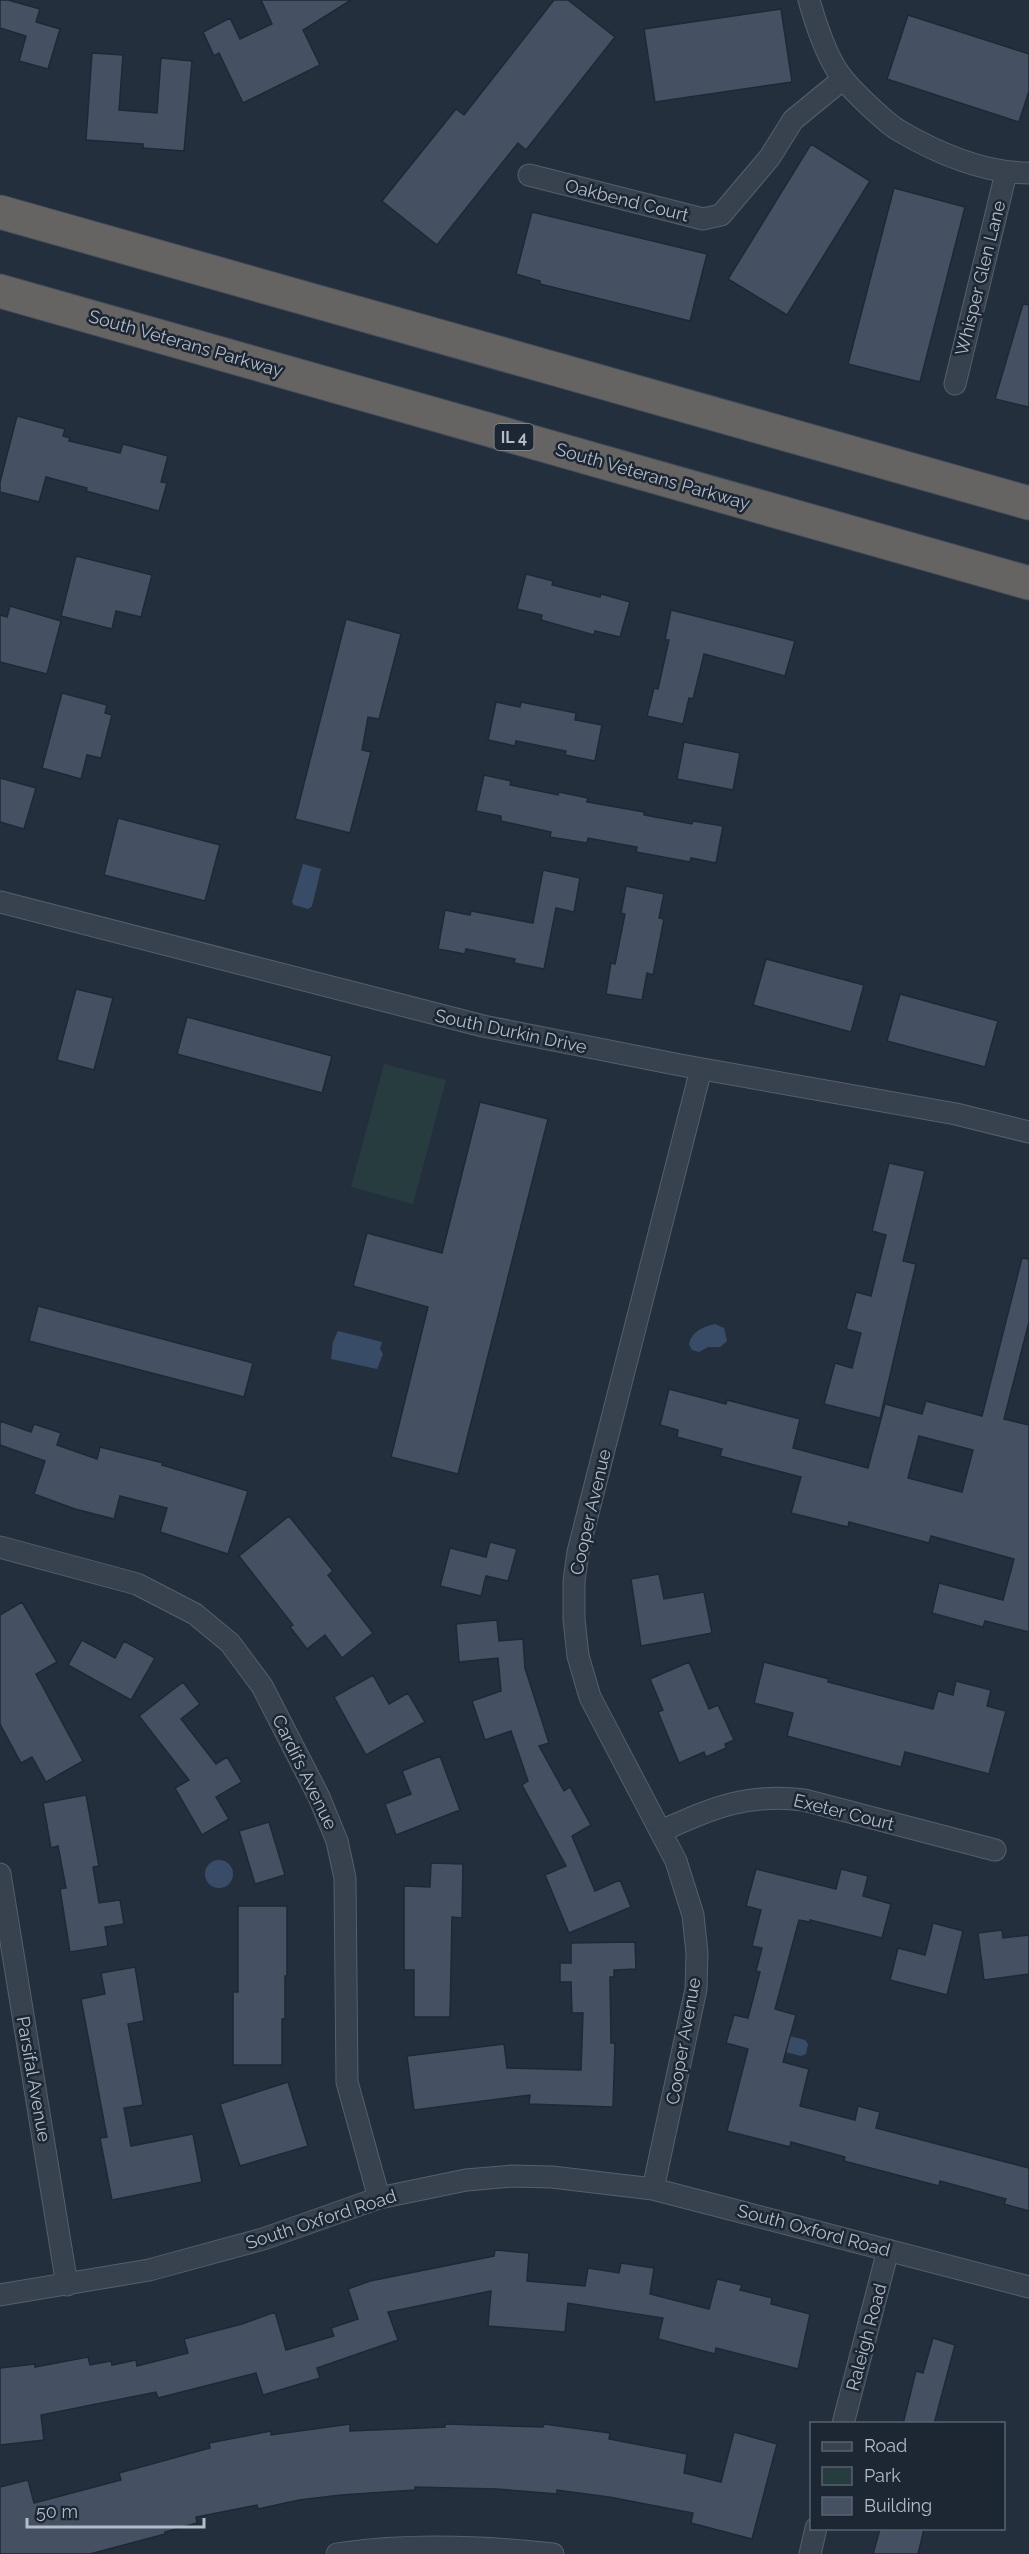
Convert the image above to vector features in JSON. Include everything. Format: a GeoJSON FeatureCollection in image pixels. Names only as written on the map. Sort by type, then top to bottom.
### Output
{"type":"FeatureCollection","features":[{"type":"Feature","properties":{"kind":"highway"},"geometry":{"type":"LineString","coordinates":[[0,212],[1029,504]]}},
{"type":"Feature","properties":{"kind":"highway","name":"South Veterans Parkway"},"geometry":{"type":"LineString","coordinates":[[0,291],[1029,583]]}},
{"type":"Feature","properties":{"kind":"highway"},"geometry":{"type":"LineString","coordinates":[[876,540],[1029,568]]}},
{"type":"Feature","properties":{"kind":"street"},"geometry":{"type":"LineString","coordinates":[[809,0],[817,31],[843,79],[897,130],[958,159],[1006,173],[1029,173]]}},
{"type":"Feature","properties":{"kind":"street","name":"Oakbend Court"},"geometry":{"type":"LineString","coordinates":[[529,175],[703,219],[721,214],[770,157],[793,120],[843,79]]}},
{"type":"Feature","properties":{"kind":"street","name":"Whisper Glen Lane"},"geometry":{"type":"LineString","coordinates":[[955,384],[1006,173]]}},
{"type":"Feature","properties":{"kind":"street","name":"South Durkin Drive"},"geometry":{"type":"LineString","coordinates":[[0,902],[483,1026],[701,1069],[956,1114],[1029,1132]]}},
{"type":"Feature","properties":{"kind":"street","name":"Cooper Avenue"},"geometry":{"type":"LineString","coordinates":[[653,2189],[696,1989],[698,1953],[693,1915],[686,1887],[661,1832],[590,1697],[578,1656],[573,1581],[578,1552],[662,1230],[701,1069]]}},
{"type":"Feature","properties":{"kind":"street","name":"Cardifs Avenue"},"geometry":{"type":"LineString","coordinates":[[0,1547],[137,1584],[195,1614],[230,1643],[262,1686],[319,1797],[337,1841],[345,1878],[347,2082],[379,2198]]}},
{"type":"Feature","properties":{"kind":"street","name":"Exeter Court"},"geometry":{"type":"LineString","coordinates":[[661,1832],[719,1807],[746,1799],[775,1797],[804,1800],[995,1851]]}},
{"type":"Feature","properties":{"kind":"street","name":"Parsifal Avenue"},"geometry":{"type":"LineString","coordinates":[[0,1874],[67,2285]]}},
{"type":"Feature","properties":{"kind":"street","name":"South Oxford Road"},"geometry":{"type":"LineString","coordinates":[[0,2295],[149,2270],[263,2239],[379,2198],[466,2180],[512,2176],[552,2177],[653,2189],[1029,2287]]}},
{"type":"Feature","properties":{"kind":"street","name":"Raleigh Road"},"geometry":{"type":"LineString","coordinates":[[844,2422],[888,2250]]}},
{"type":"Feature","properties":{"kind":"street"},"geometry":{"type":"LineString","coordinates":[[810,2554],[816,2530]]}},
{"type":"Feature","properties":{"kind":"street"},"geometry":{"type":"LineString","coordinates":[[337,2554],[437,2546],[507,2549],[553,2554]]}},
{"type":"Feature","properties":{"kind":"green space"},"geometry":{"type":"Polygon","coordinates":[[[384,1064],[446,1080],[413,1204],[351,1187],[384,1064]]]}},
{"type":"Feature","properties":{"kind":"water"},"geometry":{"type":"Polygon","coordinates":[[[303,864],[321,869],[312,906],[308,909],[294,905],[292,902],[303,864]]]}},
{"type":"Feature","properties":{"kind":"water"},"geometry":{"type":"Polygon","coordinates":[[[715,1324],[724,1328],[727,1341],[720,1347],[708,1347],[699,1352],[692,1350],[689,1344],[695,1333],[715,1324]]]}},
{"type":"Feature","properties":{"kind":"water"},"geometry":{"type":"Polygon","coordinates":[[[338,1331],[382,1342],[380,1349],[383,1354],[377,1369],[331,1359],[333,1342],[338,1331]]]}},
{"type":"Feature","properties":{"kind":"water"},"geometry":{"type":"Polygon","coordinates":[[[219,1860],[229,1864],[233,1874],[229,1884],[219,1888],[209,1884],[205,1874],[209,1864],[219,1860]]]}},
{"type":"Feature","properties":{"kind":"water"},"geometry":{"type":"Polygon","coordinates":[[[773,2032],[805,2040],[808,2044],[806,2054],[801,2056],[769,2048],[773,2032]]]}},
{"type":"Feature","properties":{"kind":"building"},"geometry":{"type":"Polygon","coordinates":[[[0,0],[40,9],[36,22],[60,29],[48,69],[19,61],[26,36],[0,28],[0,0]]]}},
{"type":"Feature","properties":{"kind":"building"},"geometry":{"type":"Polygon","coordinates":[[[261,0],[351,0],[303,30],[320,65],[243,103],[219,53],[214,56],[203,32],[230,18],[240,39],[272,24],[261,0]]]}},
{"type":"Feature","properties":{"kind":"building"},"geometry":{"type":"Polygon","coordinates":[[[554,0],[568,0],[615,37],[526,150],[518,143],[437,245],[382,201],[456,109],[464,115],[554,0]]]}},
{"type":"Feature","properties":{"kind":"building"},"geometry":{"type":"Polygon","coordinates":[[[781,9],[792,82],[655,102],[644,29],[781,9]]]}},
{"type":"Feature","properties":{"kind":"building"},"geometry":{"type":"Polygon","coordinates":[[[908,15],[1029,54],[1029,91],[1019,122],[887,79],[908,15]]]}},
{"type":"Feature","properties":{"kind":"building"},"geometry":{"type":"Polygon","coordinates":[[[92,53],[123,55],[119,110],[157,113],[161,58],[192,61],[184,151],[143,148],[143,144],[86,140],[92,53]]]}},
{"type":"Feature","properties":{"kind":"building"},"geometry":{"type":"Polygon","coordinates":[[[811,144],[870,181],[787,315],[728,279],[811,144]]]}},
{"type":"Feature","properties":{"kind":"building"},"geometry":{"type":"Polygon","coordinates":[[[894,188],[965,207],[920,382],[848,364],[894,188]]]}},
{"type":"Feature","properties":{"kind":"building"},"geometry":{"type":"Polygon","coordinates":[[[532,212],[707,254],[690,321],[540,284],[540,281],[516,274],[532,212]]]}},
{"type":"Feature","properties":{"kind":"building"},"geometry":{"type":"Polygon","coordinates":[[[1023,304],[1029,305],[1029,407],[995,399],[1023,304]]]}},
{"type":"Feature","properties":{"kind":"building"},"geometry":{"type":"Polygon","coordinates":[[[17,416],[65,429],[63,436],[70,438],[69,441],[120,453],[123,444],[168,456],[161,482],[167,483],[159,511],[86,491],[87,488],[46,477],[39,502],[0,492],[0,482],[17,416]]]}},
{"type":"Feature","properties":{"kind":"building"},"geometry":{"type":"Polygon","coordinates":[[[76,556],[152,575],[141,617],[116,611],[112,629],[61,616],[76,556]]]}},
{"type":"Feature","properties":{"kind":"building"},"geometry":{"type":"Polygon","coordinates":[[[526,574],[553,581],[552,585],[630,602],[620,637],[595,631],[594,635],[541,620],[542,615],[517,609],[526,574]]]}},
{"type":"Feature","properties":{"kind":"building"},"geometry":{"type":"Polygon","coordinates":[[[10,606],[61,621],[47,674],[0,662],[0,615],[7,617],[10,606]]]}},
{"type":"Feature","properties":{"kind":"building"},"geometry":{"type":"Polygon","coordinates":[[[671,610],[795,641],[785,676],[704,654],[693,699],[689,698],[683,724],[647,716],[654,688],[658,689],[669,640],[665,640],[671,610]]]}},
{"type":"Feature","properties":{"kind":"building"},"geometry":{"type":"Polygon","coordinates":[[[346,619],[401,634],[379,719],[368,717],[362,750],[371,752],[350,833],[295,819],[346,619]]]}},
{"type":"Feature","properties":{"kind":"building"},"geometry":{"type":"Polygon","coordinates":[[[62,693],[107,705],[105,713],[112,715],[101,758],[87,755],[81,779],[42,768],[62,693]]]}},
{"type":"Feature","properties":{"kind":"building"},"geometry":{"type":"Polygon","coordinates":[[[496,702],[520,707],[521,702],[576,713],[575,720],[602,725],[595,761],[565,755],[566,751],[516,741],[515,746],[488,740],[496,702]]]}},
{"type":"Feature","properties":{"kind":"building"},"geometry":{"type":"Polygon","coordinates":[[[684,742],[740,753],[733,790],[677,779],[684,742]]]}},
{"type":"Feature","properties":{"kind":"building"},"geometry":{"type":"Polygon","coordinates":[[[484,775],[511,781],[510,785],[558,795],[559,792],[588,798],[587,802],[644,812],[644,815],[692,824],[693,821],[723,826],[716,863],[691,858],[690,862],[636,852],[637,847],[588,838],[587,843],[550,837],[551,832],[501,821],[501,816],[476,811],[484,775]]]}},
{"type":"Feature","properties":{"kind":"building"},"geometry":{"type":"Polygon","coordinates":[[[0,778],[36,788],[24,829],[0,822],[0,778]]]}},
{"type":"Feature","properties":{"kind":"building"},"geometry":{"type":"Polygon","coordinates":[[[118,818],[220,845],[205,901],[104,875],[118,818]]]}},
{"type":"Feature","properties":{"kind":"building"},"geometry":{"type":"Polygon","coordinates":[[[543,870],[580,878],[574,912],[556,908],[544,969],[514,963],[515,959],[466,949],[465,954],[438,949],[445,910],[470,915],[471,911],[533,923],[543,870]]]}},
{"type":"Feature","properties":{"kind":"building"},"geometry":{"type":"Polygon","coordinates":[[[626,886],[664,894],[659,918],[664,919],[653,975],[647,973],[642,1000],[606,994],[611,963],[615,964],[625,914],[621,913],[626,886]]]}},
{"type":"Feature","properties":{"kind":"building"},"geometry":{"type":"Polygon","coordinates":[[[766,959],[864,985],[851,1032],[753,1005],[766,959]]]}},
{"type":"Feature","properties":{"kind":"building"},"geometry":{"type":"Polygon","coordinates":[[[76,989],[113,998],[94,1070],[57,1060],[76,989]]]}},
{"type":"Feature","properties":{"kind":"building"},"geometry":{"type":"Polygon","coordinates":[[[900,994],[998,1021],[985,1067],[887,1041],[900,994]]]}},
{"type":"Feature","properties":{"kind":"building"},"geometry":{"type":"Polygon","coordinates":[[[187,1017],[332,1056],[322,1093],[177,1054],[187,1017]]]}},
{"type":"Feature","properties":{"kind":"building"},"geometry":{"type":"Polygon","coordinates":[[[480,1102],[548,1119],[458,1474],[391,1457],[428,1307],[353,1286],[367,1233],[442,1253],[480,1102]]]}},
{"type":"Feature","properties":{"kind":"building"},"geometry":{"type":"Polygon","coordinates":[[[889,1163],[925,1171],[903,1261],[916,1264],[880,1418],[824,1404],[835,1363],[852,1368],[861,1333],[846,1329],[856,1292],[871,1296],[886,1235],[872,1231],[889,1163]]]}},
{"type":"Feature","properties":{"kind":"building"},"geometry":{"type":"Polygon","coordinates":[[[1022,1258],[1029,1259],[1029,1322],[1004,1419],[1029,1425],[1029,1632],[985,1621],[983,1627],[932,1613],[939,1583],[1003,1600],[1014,1559],[931,1536],[929,1543],[849,1522],[848,1527],[791,1513],[801,1477],[720,1456],[722,1449],[677,1437],[678,1430],[660,1425],[669,1389],[726,1404],[727,1400],[800,1419],[793,1448],[868,1468],[885,1404],[922,1414],[926,1401],[982,1416],[1022,1258]],[[919,1436],[908,1478],[962,1492],[973,1450],[919,1436]]]}},
{"type":"Feature","properties":{"kind":"building"},"geometry":{"type":"Polygon","coordinates":[[[38,1306],[253,1363],[244,1397],[29,1341],[38,1306]]]}},
{"type":"Feature","properties":{"kind":"building"},"geometry":{"type":"Polygon","coordinates":[[[0,1421],[31,1432],[34,1424],[61,1433],[57,1445],[97,1459],[100,1447],[163,1463],[162,1465],[248,1491],[228,1554],[160,1532],[167,1508],[120,1496],[114,1519],[75,1509],[34,1494],[45,1461],[0,1445],[0,1421]]]}},
{"type":"Feature","properties":{"kind":"building"},"geometry":{"type":"Polygon","coordinates":[[[289,1516],[333,1571],[328,1575],[373,1633],[342,1658],[325,1635],[307,1649],[290,1627],[293,1625],[239,1556],[289,1516]]]}},
{"type":"Feature","properties":{"kind":"building"},"geometry":{"type":"Polygon","coordinates":[[[490,1542],[517,1549],[508,1581],[486,1576],[481,1596],[440,1586],[450,1548],[486,1557],[490,1542]]]}},
{"type":"Feature","properties":{"kind":"building"},"geometry":{"type":"Polygon","coordinates":[[[659,1574],[664,1599],[704,1592],[712,1633],[641,1646],[631,1579],[659,1574]]]}},
{"type":"Feature","properties":{"kind":"building"},"geometry":{"type":"Polygon","coordinates":[[[22,1602],[57,1662],[36,1674],[83,1761],[46,1782],[32,1757],[21,1763],[0,1724],[0,1615],[22,1602]]]}},
{"type":"Feature","properties":{"kind":"building"},"geometry":{"type":"Polygon","coordinates":[[[497,1620],[499,1641],[523,1639],[525,1668],[549,1743],[539,1746],[564,1791],[570,1787],[591,1825],[572,1836],[595,1891],[620,1880],[631,1907],[569,1933],[545,1875],[566,1866],[522,1785],[528,1781],[511,1731],[485,1740],[472,1701],[501,1691],[498,1658],[459,1662],[456,1624],[497,1620]]]}},
{"type":"Feature","properties":{"kind":"building"},"geometry":{"type":"Polygon","coordinates":[[[82,1640],[115,1658],[124,1641],[155,1658],[131,1700],[68,1665],[82,1640]]]}},
{"type":"Feature","properties":{"kind":"building"},"geometry":{"type":"Polygon","coordinates":[[[689,1662],[709,1709],[718,1705],[734,1740],[725,1744],[726,1748],[706,1757],[704,1752],[679,1763],[658,1712],[663,1710],[650,1679],[689,1662]]]}},
{"type":"Feature","properties":{"kind":"building"},"geometry":{"type":"Polygon","coordinates":[[[764,1662],[829,1679],[828,1682],[933,1709],[938,1691],[953,1695],[956,1681],[991,1690],[987,1706],[1006,1711],[989,1774],[905,1752],[901,1767],[787,1736],[793,1713],[754,1703],[764,1662]]]}},
{"type":"Feature","properties":{"kind":"building"},"geometry":{"type":"Polygon","coordinates":[[[373,1675],[389,1704],[408,1693],[425,1722],[366,1755],[334,1697],[373,1675]]]}},
{"type":"Feature","properties":{"kind":"building"},"geometry":{"type":"Polygon","coordinates":[[[183,1682],[200,1704],[181,1719],[216,1764],[227,1757],[242,1782],[216,1797],[229,1819],[202,1835],[175,1788],[189,1780],[139,1716],[183,1682]]]}},
{"type":"Feature","properties":{"kind":"building"},"geometry":{"type":"Polygon","coordinates":[[[440,1756],[460,1810],[396,1835],[385,1804],[411,1794],[402,1771],[440,1756]]]}},
{"type":"Feature","properties":{"kind":"building"},"geometry":{"type":"Polygon","coordinates":[[[86,1795],[99,1866],[93,1867],[99,1903],[120,1900],[124,1924],[105,1927],[108,1946],[70,1952],[60,1889],[66,1888],[58,1846],[51,1848],[43,1803],[86,1795]]]}},
{"type":"Feature","properties":{"kind":"building"},"geometry":{"type":"Polygon","coordinates":[[[269,1822],[285,1875],[255,1884],[239,1831],[269,1822]]]}},
{"type":"Feature","properties":{"kind":"building"},"geometry":{"type":"Polygon","coordinates":[[[431,1863],[463,1864],[462,1918],[452,1917],[450,2017],[414,2017],[414,1970],[404,1970],[404,1886],[430,1887],[431,1863]]]}},
{"type":"Feature","properties":{"kind":"building"},"geometry":{"type":"Polygon","coordinates":[[[756,1869],[836,1889],[841,1869],[868,1876],[863,1896],[891,1904],[882,1938],[810,1920],[810,1922],[799,1920],[775,2009],[796,2015],[783,2062],[809,2069],[800,2106],[855,2120],[858,2106],[880,2112],[876,2128],[1029,2168],[1029,2211],[1004,2204],[1006,2199],[940,2181],[939,2186],[844,2161],[845,2157],[791,2142],[790,2147],[727,2131],[748,2049],[726,2043],[734,2015],[748,2018],[760,1972],[756,1971],[762,1948],[752,1946],[761,1910],[746,1906],[756,1869]]]}},
{"type":"Feature","properties":{"kind":"building"},"geometry":{"type":"Polygon","coordinates":[[[238,1906],[287,1906],[287,1976],[285,1976],[285,2019],[282,2019],[282,2065],[233,2065],[233,1992],[238,1992],[238,1906]]]}},
{"type":"Feature","properties":{"kind":"building"},"geometry":{"type":"Polygon","coordinates":[[[933,1923],[963,1931],[947,1995],[890,1980],[898,1948],[925,1955],[933,1923]]]}},
{"type":"Feature","properties":{"kind":"building"},"geometry":{"type":"Polygon","coordinates":[[[1002,1930],[1003,1938],[1029,1935],[1029,1974],[984,1980],[978,1933],[1002,1930]]]}},
{"type":"Feature","properties":{"kind":"building"},"geometry":{"type":"Polygon","coordinates":[[[635,1942],[636,1969],[614,1970],[614,1977],[610,1977],[611,2043],[615,2043],[613,2107],[529,2104],[530,2095],[414,2110],[407,2056],[504,2044],[507,2068],[581,2070],[583,2013],[572,2013],[571,1982],[560,1982],[560,1963],[571,1963],[571,1943],[635,1942]]]}},
{"type":"Feature","properties":{"kind":"building"},"geometry":{"type":"Polygon","coordinates":[[[135,1967],[144,2021],[128,2024],[143,2105],[124,2108],[131,2146],[193,2134],[202,2182],[112,2200],[100,2138],[107,2137],[81,1999],[105,1994],[101,1973],[135,1967]]]}},
{"type":"Feature","properties":{"kind":"building"},"geometry":{"type":"Polygon","coordinates":[[[288,2082],[308,2146],[240,2166],[220,2104],[288,2082]]]}},
{"type":"Feature","properties":{"kind":"building"},"geometry":{"type":"Polygon","coordinates":[[[495,2250],[529,2253],[527,2281],[585,2286],[588,2268],[619,2273],[621,2263],[654,2268],[650,2294],[709,2309],[717,2279],[742,2285],[740,2290],[772,2298],[771,2304],[810,2314],[798,2369],[716,2348],[715,2354],[658,2339],[663,2318],[568,2303],[565,2332],[488,2326],[491,2291],[388,2312],[398,2340],[317,2368],[320,2378],[263,2395],[256,2373],[158,2398],[156,2392],[41,2415],[44,2440],[0,2445],[0,2368],[35,2364],[35,2367],[88,2357],[90,2365],[111,2361],[112,2365],[136,2360],[137,2366],[188,2353],[184,2339],[242,2324],[275,2312],[286,2350],[334,2336],[331,2328],[358,2319],[348,2289],[370,2281],[494,2256],[495,2250]]]}},
{"type":"Feature","properties":{"kind":"building"},"geometry":{"type":"Polygon","coordinates":[[[933,2338],[955,2345],[935,2422],[903,2422],[916,2371],[923,2373],[933,2338]]]}},
{"type":"Feature","properties":{"kind":"building"},"geometry":{"type":"Polygon","coordinates":[[[350,2424],[350,2431],[445,2427],[445,2424],[543,2427],[544,2424],[610,2433],[609,2439],[687,2454],[684,2473],[721,2482],[734,2432],[777,2444],[752,2539],[691,2523],[693,2513],[609,2497],[557,2490],[557,2494],[497,2489],[415,2487],[415,2490],[299,2500],[258,2509],[257,2505],[196,2517],[197,2523],[90,2554],[0,2554],[0,2487],[28,2480],[34,2503],[121,2480],[119,2473],[210,2448],[209,2443],[271,2431],[271,2435],[350,2424]]]}},
{"type":"Feature","properties":{"kind":"building"},"geometry":{"type":"Polygon","coordinates":[[[880,2530],[924,2530],[918,2554],[873,2554],[880,2530]]]}}]}
